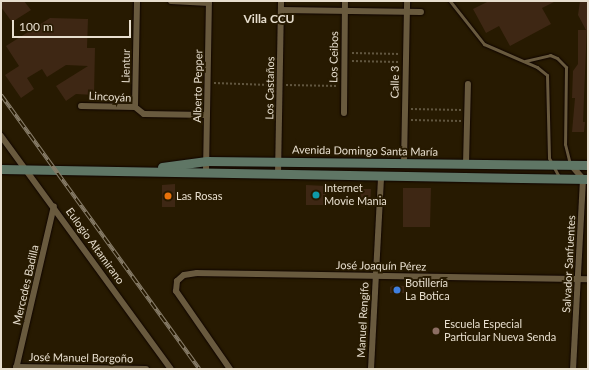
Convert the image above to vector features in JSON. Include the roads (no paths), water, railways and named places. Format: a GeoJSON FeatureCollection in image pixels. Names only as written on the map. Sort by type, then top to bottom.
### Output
{"type":"FeatureCollection","features":[{"type":"Feature","properties":{"kind":"main road","name":"Avenida Domingo Santa María"},"geometry":{"type":"LineString","coordinates":[[142,169],[207,161],[588,165]]}},
{"type":"Feature","properties":{"kind":"main road","name":"Avenida Domingo Santa María"},"geometry":{"type":"LineString","coordinates":[[1,169],[142,169],[278,175],[585,179]]}},
{"type":"Feature","properties":{"kind":"street","name":"Lientur"},"geometry":{"type":"LineString","coordinates":[[135,107],[137,1]]}},
{"type":"Feature","properties":{"kind":"street"},"geometry":{"type":"LineString","coordinates":[[171,1],[209,2]]}},
{"type":"Feature","properties":{"kind":"street","name":"Los Castaños"},"geometry":{"type":"LineString","coordinates":[[278,175],[281,1]]}},
{"type":"Feature","properties":{"kind":"street","name":"Los Ceibos"},"geometry":{"type":"LineString","coordinates":[[344,113],[345,1]]}},
{"type":"Feature","properties":{"kind":"street","name":"Calle 3"},"geometry":{"type":"LineString","coordinates":[[404,163],[407,1]]}},
{"type":"Feature","properties":{"kind":"street","name":"Alberto Pepper"},"geometry":{"type":"LineString","coordinates":[[206,171],[209,2]]}},
{"type":"Feature","properties":{"kind":"street"},"geometry":{"type":"LineString","coordinates":[[281,10],[421,12]]}},
{"type":"Feature","properties":{"kind":"street"},"geometry":{"type":"LineString","coordinates":[[466,164],[468,84]]}},
{"type":"Feature","properties":{"kind":"street","name":"Lincoyán"},"geometry":{"type":"LineString","coordinates":[[81,106],[135,107],[144,114],[207,115]]}},
{"type":"Feature","properties":{"kind":"street","name":"Eulogio Altamirano"},"geometry":{"type":"LineString","coordinates":[[1,136],[54,206],[172,369]]}},
{"type":"Feature","properties":{"kind":"street"},"geometry":{"type":"LineString","coordinates":[[571,165],[585,179]]}},
{"type":"Feature","properties":{"kind":"street","name":"Manuel Rengifo"},"geometry":{"type":"LineString","coordinates":[[371,369],[381,177]]}},
{"type":"Feature","properties":{"kind":"street","name":"Salvador Sanfuentes"},"geometry":{"type":"LineString","coordinates":[[573,369],[585,179]]}},
{"type":"Feature","properties":{"kind":"street","name":"Mercedes Badilla"},"geometry":{"type":"LineString","coordinates":[[16,368],[54,206]]}},
{"type":"Feature","properties":{"kind":"street","name":"José Joaquín Pérez"},"geometry":{"type":"LineString","coordinates":[[230,369],[180,299],[176,291],[177,281],[184,275],[197,273],[588,279]]}},
{"type":"Feature","properties":{"kind":"street","name":"José Manuel Borgoño"},"geometry":{"type":"LineString","coordinates":[[16,368],[146,369]]}},
{"type":"Feature","properties":{"kind":"lane"},"geometry":{"type":"LineString","coordinates":[[450,1],[484,44],[525,61],[543,71],[548,80],[548,155],[552,165],[561,178]]}},
{"type":"Feature","properties":{"kind":"lane"},"geometry":{"type":"LineString","coordinates":[[525,61],[550,55],[557,58],[566,67],[565,144],[571,165]]}},
{"type":"Feature","properties":{"kind":"railway"},"geometry":{"type":"LineString","coordinates":[[1,95],[199,369]]}},
{"type":"Feature","properties":{"kind":"place","name":"Internet Movie Mania"},"geometry":{"type":"Point","coordinates":[316,195]}},
{"type":"Feature","properties":{"kind":"place","name":"Las Rosas"},"geometry":{"type":"Point","coordinates":[168,196]}},
{"type":"Feature","properties":{"kind":"place","name":"Botillería La Botica"},"geometry":{"type":"Point","coordinates":[397,290]}},
{"type":"Feature","properties":{"kind":"place","name":"Escuela Especial Particular Nueva Senda"},"geometry":{"type":"Point","coordinates":[436,331]}},
{"type":"Feature","properties":{"kind":"district","name":"Villa CCU"},"geometry":{"type":"Point","coordinates":[269,19]}}]}
